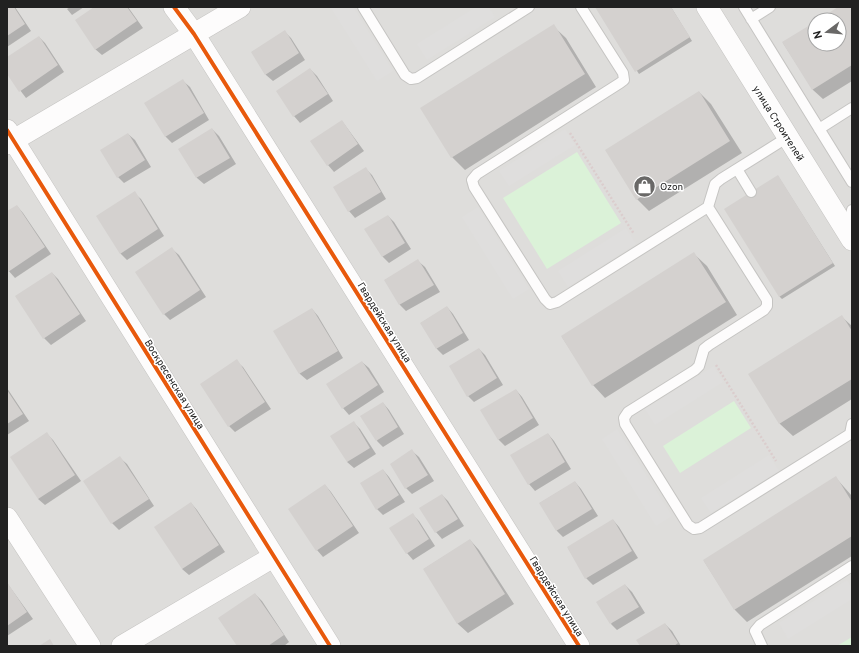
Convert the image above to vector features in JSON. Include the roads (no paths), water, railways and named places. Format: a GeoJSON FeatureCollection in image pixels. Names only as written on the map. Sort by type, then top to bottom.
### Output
{"type":"FeatureCollection","features":[{"type":"Feature","properties":{"kind":"street","name":"Гвардейская улица"},"geometry":{"type":"LineString","coordinates":[[174,7],[194,34],[579,646]]}},
{"type":"Feature","properties":{"kind":"street"},"geometry":{"type":"LineString","coordinates":[[9,138],[240,7]]}},
{"type":"Feature","properties":{"kind":"street","name":"улица Строителей"},"geometry":{"type":"LineString","coordinates":[[706,7],[850,236]]}},
{"type":"Feature","properties":{"kind":"street","name":"Воскресенская улица"},"geometry":{"type":"LineString","coordinates":[[9,138],[330,646]]}},
{"type":"Feature","properties":{"kind":"street"},"geometry":{"type":"LineString","coordinates":[[7,518],[90,646]]}},
{"type":"Feature","properties":{"kind":"street"},"geometry":{"type":"LineString","coordinates":[[122,646],[273,557]]}},
{"type":"Feature","properties":{"kind":"lane"},"geometry":{"type":"LineString","coordinates":[[363,7],[405,74],[411,79],[417,78],[529,7]]}},
{"type":"Feature","properties":{"kind":"lane"},"geometry":{"type":"LineString","coordinates":[[582,7],[623,73],[624,80],[477,174],[472,180],[474,187],[545,299],[550,304],[557,302],[708,207],[715,184],[736,169],[788,137]]}},
{"type":"Feature","properties":{"kind":"lane"},"geometry":{"type":"LineString","coordinates":[[744,7],[852,182]]}},
{"type":"Feature","properties":{"kind":"lane"},"geometry":{"type":"LineString","coordinates":[[751,19],[770,7]]}},
{"type":"Feature","properties":{"kind":"lane"},"geometry":{"type":"LineString","coordinates":[[819,129],[852,108]]}},
{"type":"Feature","properties":{"kind":"lane"},"geometry":{"type":"LineString","coordinates":[[736,169],[751,192]]}},
{"type":"Feature","properties":{"kind":"lane"},"geometry":{"type":"LineString","coordinates":[[708,207],[766,300],[767,306],[764,310],[706,348],[699,366],[695,370],[628,412],[624,418],[629,430],[688,525],[694,529],[700,528],[851,432]]}},
{"type":"Feature","properties":{"kind":"lane"},"geometry":{"type":"LineString","coordinates":[[850,236],[852,210]]}},
{"type":"Feature","properties":{"kind":"lane"},"geometry":{"type":"LineString","coordinates":[[762,646],[755,631],[760,625],[852,566]]}},
{"type":"Feature","properties":{"kind":"place","name":"Ozon"},"geometry":{"type":"Point","coordinates":[645,186]}}]}
